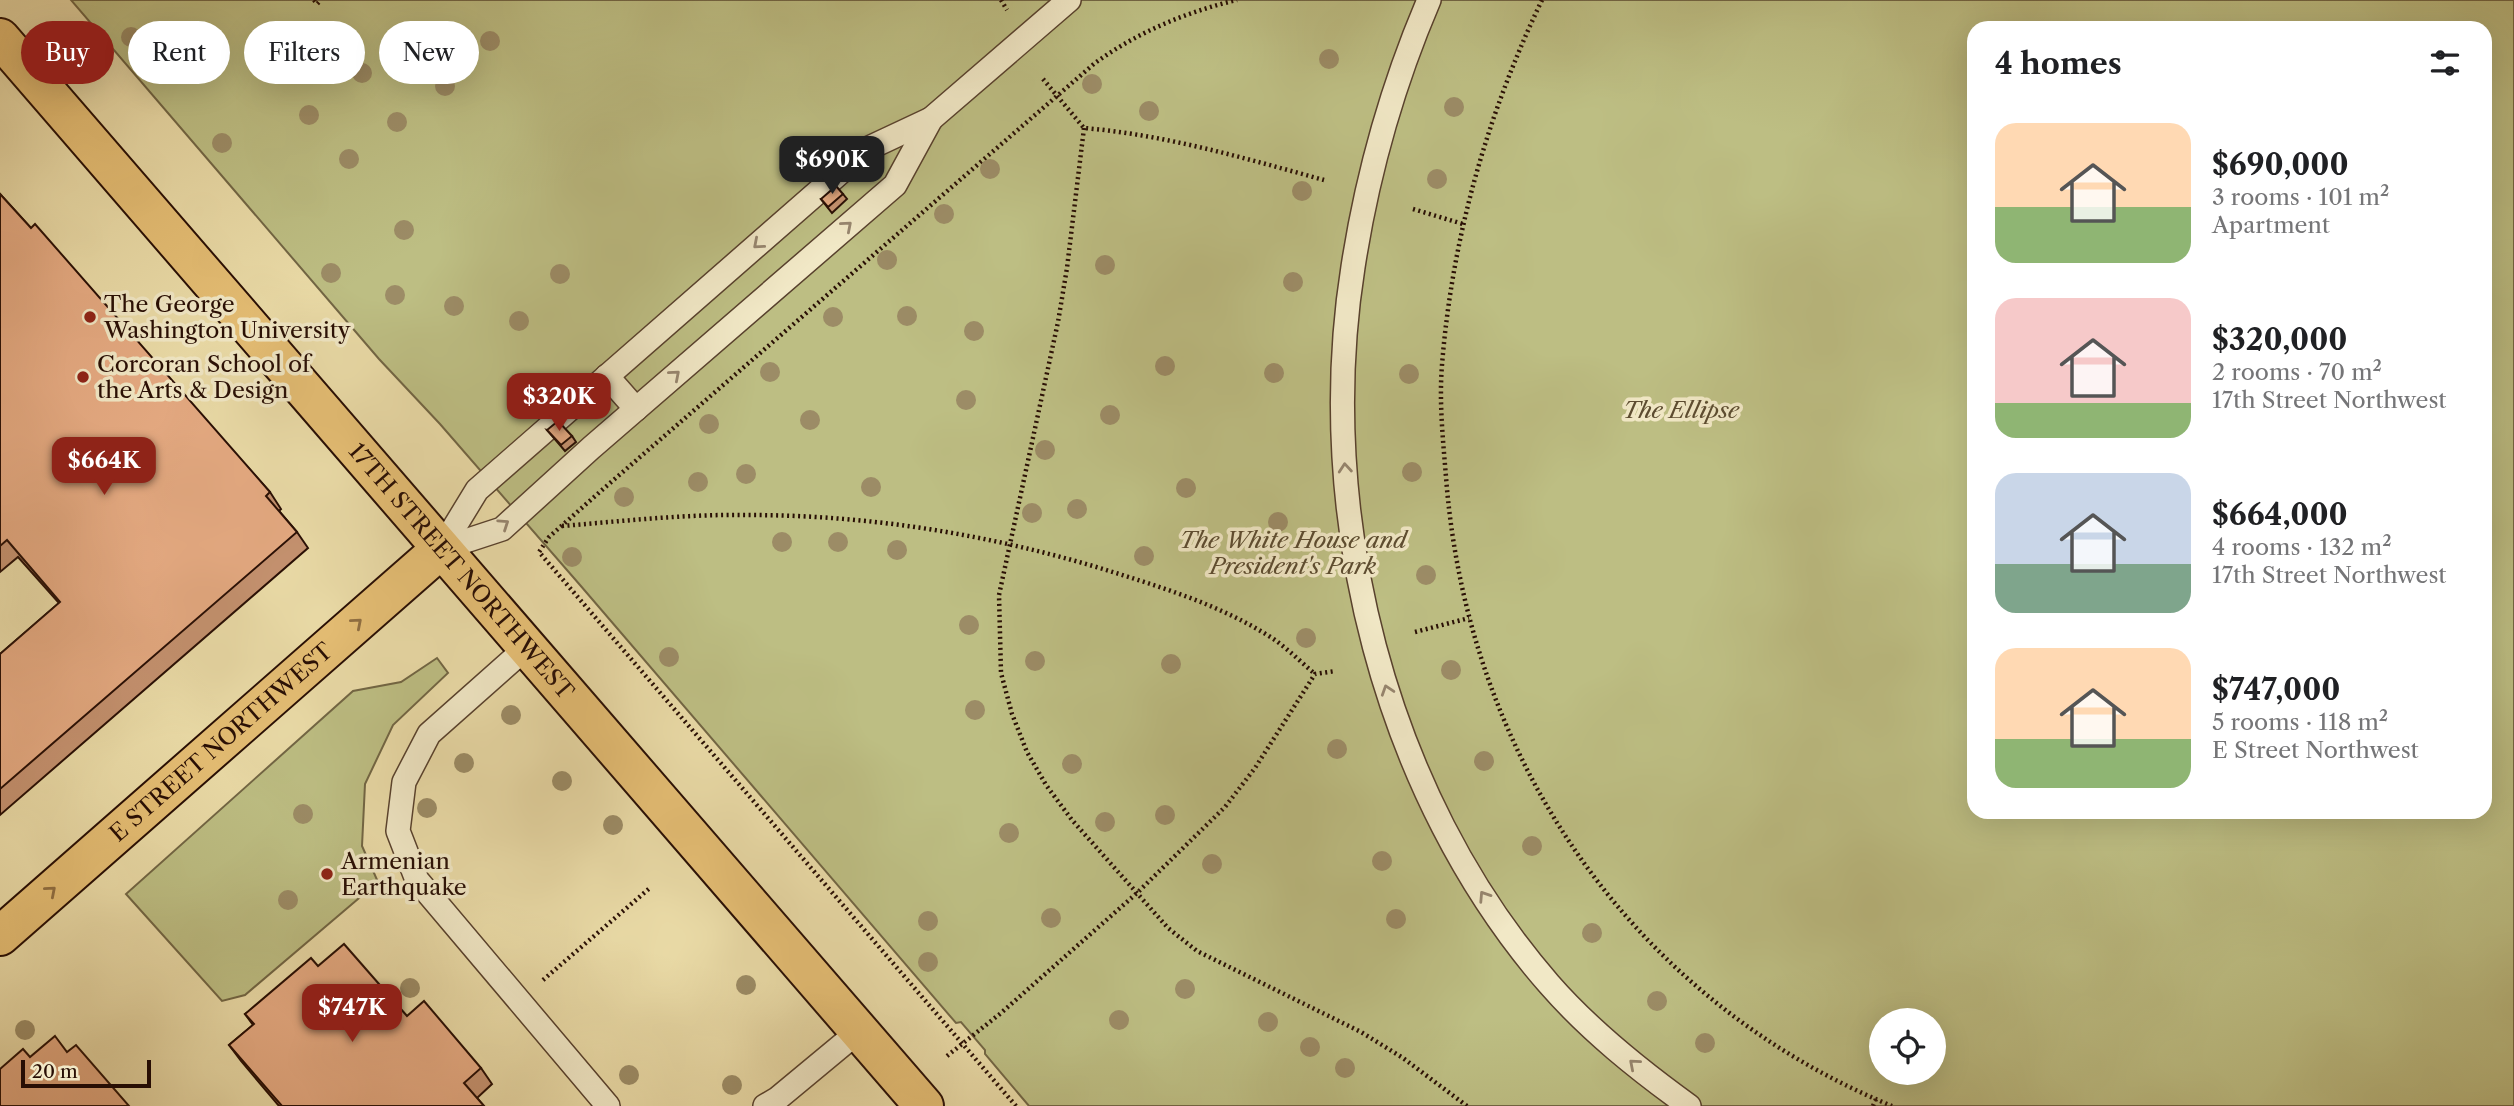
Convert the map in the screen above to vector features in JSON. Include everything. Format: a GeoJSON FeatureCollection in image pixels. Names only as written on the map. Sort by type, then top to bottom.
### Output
{"type":"FeatureCollection","features":[{"type":"Feature","properties":{"kind":"main road","name":"17TH STREET NORTHWEST"},"geometry":{"type":"LineString","coordinates":[[0,38],[924,1106]]}},
{"type":"Feature","properties":{"kind":"main road","name":"E STREET NORTHWEST"},"geometry":{"type":"LineString","coordinates":[[0,936],[442,549]]}},
{"type":"Feature","properties":{"kind":"lane","name":"E STREET NORTHWEST"},"geometry":{"type":"LineString","coordinates":[[442,549],[472,496],[607,376],[867,149],[931,119],[1069,0]]}},
{"type":"Feature","properties":{"kind":"lane"},"geometry":{"type":"LineString","coordinates":[[1429,0],[1408,55],[1367,194],[1353,268],[1346,328],[1344,455],[1351,530],[1363,603],[1388,693],[1410,756],[1438,817],[1473,880],[1506,930],[1550,986],[1647,1075],[1689,1106]]}},
{"type":"Feature","properties":{"kind":"lane","name":"E STREET NORTHWEST"},"geometry":{"type":"LineString","coordinates":[[442,549],[502,528],[895,185],[931,119]]}},
{"type":"Feature","properties":{"kind":"lane"},"geometry":{"type":"LineString","coordinates":[[607,376],[636,409]]}},
{"type":"Feature","properties":{"kind":"lane"},"geometry":{"type":"LineString","coordinates":[[526,649],[429,734],[404,782],[398,831],[417,880],[608,1106]]}},
{"type":"Feature","properties":{"kind":"lane"},"geometry":{"type":"LineString","coordinates":[[765,1106],[859,1031]]}},
{"type":"Feature","properties":{"kind":"path"},"geometry":{"type":"LineString","coordinates":[[314,0],[317,4],[321,0]]}},
{"type":"Feature","properties":{"kind":"path"},"geometry":{"type":"LineString","coordinates":[[1001,0],[1007,10]]}},
{"type":"Feature","properties":{"kind":"path"},"geometry":{"type":"LineString","coordinates":[[1202,8],[1210,0]]}},
{"type":"Feature","properties":{"kind":"path"},"geometry":{"type":"LineString","coordinates":[[1016,1106],[539,552],[562,526],[1095,63],[1121,44],[1202,8],[1237,0]]}},
{"type":"Feature","properties":{"kind":"path"},"geometry":{"type":"LineString","coordinates":[[1542,0],[1514,60],[1493,117],[1463,224],[1441,368],[1449,516],[1469,618],[1491,688],[1531,778],[1571,847],[1622,914],[1713,1002],[1753,1031],[1794,1057],[1892,1106]]}},
{"type":"Feature","properties":{"kind":"path"},"geometry":{"type":"LineString","coordinates":[[1043,79],[1084,128],[1115,130],[1198,145],[1324,180]]}},
{"type":"Feature","properties":{"kind":"path"},"geometry":{"type":"LineString","coordinates":[[1084,128],[1058,321],[999,595],[1001,673],[1027,752],[1046,785],[1072,820],[1168,928],[1197,951],[1361,1032],[1403,1058],[1467,1106]]}},
{"type":"Feature","properties":{"kind":"path"},"geometry":{"type":"LineString","coordinates":[[1413,209],[1463,224]]}},
{"type":"Feature","properties":{"kind":"path"},"geometry":{"type":"LineString","coordinates":[[562,526],[697,515],[817,516],[927,528],[1009,543],[1186,596],[1275,640],[1315,674],[1335,671]]}},
{"type":"Feature","properties":{"kind":"path"},"geometry":{"type":"LineString","coordinates":[[1415,632],[1469,618]]}},
{"type":"Feature","properties":{"kind":"path"},"geometry":{"type":"LineString","coordinates":[[947,1056],[1137,893],[1225,807],[1255,768],[1315,674]]}},
{"type":"Feature","properties":{"kind":"path"},"geometry":{"type":"LineString","coordinates":[[519,1001],[651,887]]}},
{"type":"Feature","properties":{"kind":"path"},"geometry":{"type":"LineString","coordinates":[[1873,1106],[1876,1099]]}},
{"type":"Feature","properties":{"kind":"green space","name":"The White House and President's Park"},"geometry":{"type":"Polygon","coordinates":[[[71,0],[2514,0],[2514,1106],[1029,1106],[961,1022],[956,1023],[440,424],[379,359],[143,84],[230,84],[230,21],[128,21],[128,66],[114,50],[114,21],[89,21],[71,0]]]}},
{"type":"Feature","properties":{"kind":"green space"},"geometry":{"type":"Polygon","coordinates":[[[437,658],[448,673],[393,725],[365,784],[362,846],[378,882],[245,995],[222,1001],[126,894],[353,691],[401,682],[437,658]]]}},
{"type":"Feature","properties":{"kind":"building"},"geometry":{"type":"Polygon","coordinates":[[[836,186],[843,194],[828,207],[821,199],[836,186]]]}},
{"type":"Feature","properties":{"kind":"building","name":"The George Washington University"},"geometry":{"type":"Polygon","coordinates":[[[0,194],[31,228],[35,224],[270,492],[266,496],[297,532],[0,789],[0,654],[60,602],[7,540],[0,546],[0,194]]]}},
{"type":"Feature","properties":{"kind":"building"},"geometry":{"type":"Polygon","coordinates":[[[558,421],[572,436],[561,445],[547,430],[558,421]]]}},
{"type":"Feature","properties":{"kind":"building"},"geometry":{"type":"Polygon","coordinates":[[[344,944],[407,1016],[424,1001],[481,1068],[464,1083],[484,1106],[282,1106],[229,1045],[254,1024],[245,1014],[311,958],[318,966],[344,944]]]}},
{"type":"Feature","properties":{"kind":"building"},"geometry":{"type":"Polygon","coordinates":[[[55,1036],[67,1052],[76,1045],[129,1106],[0,1106],[0,1069],[23,1049],[30,1057],[55,1036]]]}},
{"type":"Feature","properties":{"kind":"place","name":"The George Washington University"},"geometry":{"type":"Point","coordinates":[90,317]}},
{"type":"Feature","properties":{"kind":"place","name":"Corcoran School of the Arts & Design"},"geometry":{"type":"Point","coordinates":[83,377]}},
{"type":"Feature","properties":{"kind":"place","name":"Armenian Earthquake"},"geometry":{"type":"Point","coordinates":[327,874]}},
{"type":"Feature","properties":{"kind":"park label","name":"The Ellipse"},"geometry":{"type":"Point","coordinates":[1681,410]}}]}
